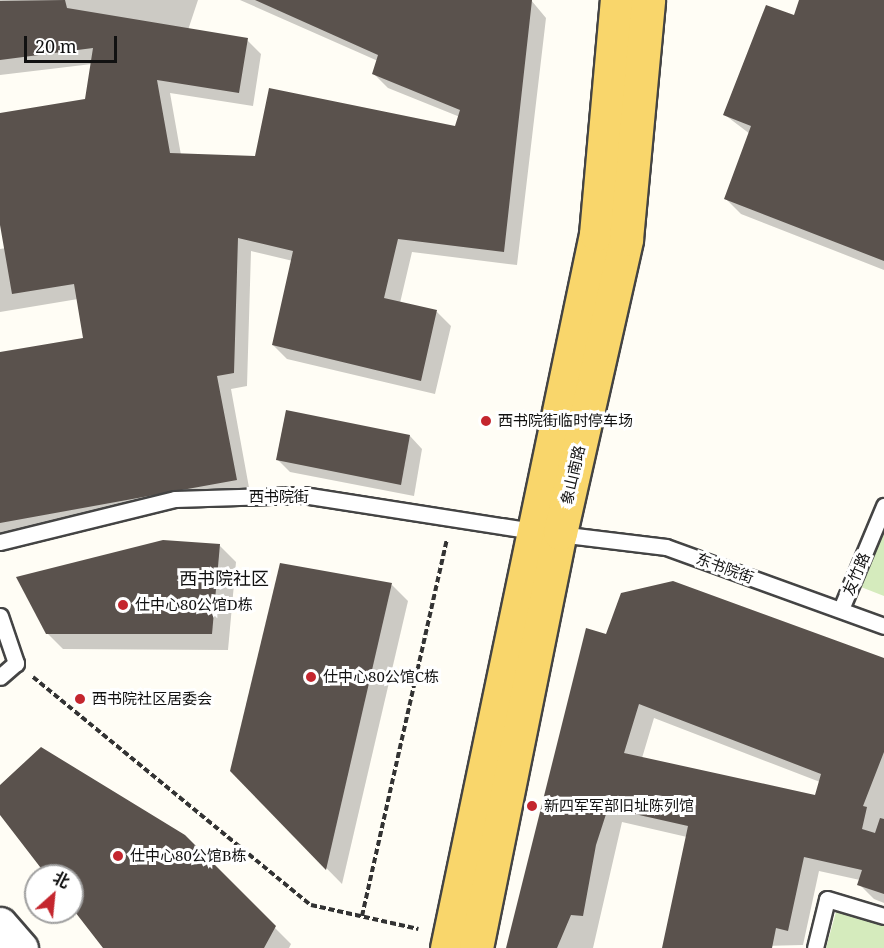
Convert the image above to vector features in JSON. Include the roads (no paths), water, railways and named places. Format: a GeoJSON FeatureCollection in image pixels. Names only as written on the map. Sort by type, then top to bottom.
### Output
{"type":"FeatureCollection","features":[{"type":"Feature","properties":{"kind":"main road","name":"象山南路"},"geometry":{"type":"LineString","coordinates":[[458,944],[547,532],[596,234],[617,0]]}},
{"type":"Feature","properties":{"kind":"main road","name":"象山南路"},"geometry":{"type":"LineString","coordinates":[[547,532],[626,239],[648,0]]}},
{"type":"Feature","properties":{"kind":"street"},"geometry":{"type":"LineString","coordinates":[[0,924],[21,948]]}},
{"type":"Feature","properties":{"kind":"lane","name":"西书院街"},"geometry":{"type":"LineString","coordinates":[[0,542],[175,499],[303,495],[547,532]]}},
{"type":"Feature","properties":{"kind":"lane","name":"友竹路"},"geometry":{"type":"LineString","coordinates":[[841,609],[884,506]]}},
{"type":"Feature","properties":{"kind":"lane","name":"东书院街"},"geometry":{"type":"LineString","coordinates":[[547,532],[666,547],[884,626]]}},
{"type":"Feature","properties":{"kind":"lane"},"geometry":{"type":"LineString","coordinates":[[0,616],[16,663],[0,677]]}},
{"type":"Feature","properties":{"kind":"lane"},"geometry":{"type":"LineString","coordinates":[[815,948],[827,900],[884,916]]}},
{"type":"Feature","properties":{"kind":"place","name":"西书院街临时停车场"},"geometry":{"type":"Point","coordinates":[486,421]}},
{"type":"Feature","properties":{"kind":"place","name":"仕中心80公馆D栋"},"geometry":{"type":"Point","coordinates":[123,605]}},
{"type":"Feature","properties":{"kind":"place","name":"仕中心80公馆C栋"},"geometry":{"type":"Point","coordinates":[311,677]}},
{"type":"Feature","properties":{"kind":"place","name":"西书院社区居委会"},"geometry":{"type":"Point","coordinates":[80,699]}},
{"type":"Feature","properties":{"kind":"place","name":"新四军军部旧址陈列馆"},"geometry":{"type":"Point","coordinates":[532,806]}},
{"type":"Feature","properties":{"kind":"place","name":"仕中心80公馆B栋"},"geometry":{"type":"Point","coordinates":[118,856]}},
{"type":"Feature","properties":{"kind":"district","name":"西书院社区"},"geometry":{"type":"Point","coordinates":[224,578]}}]}
